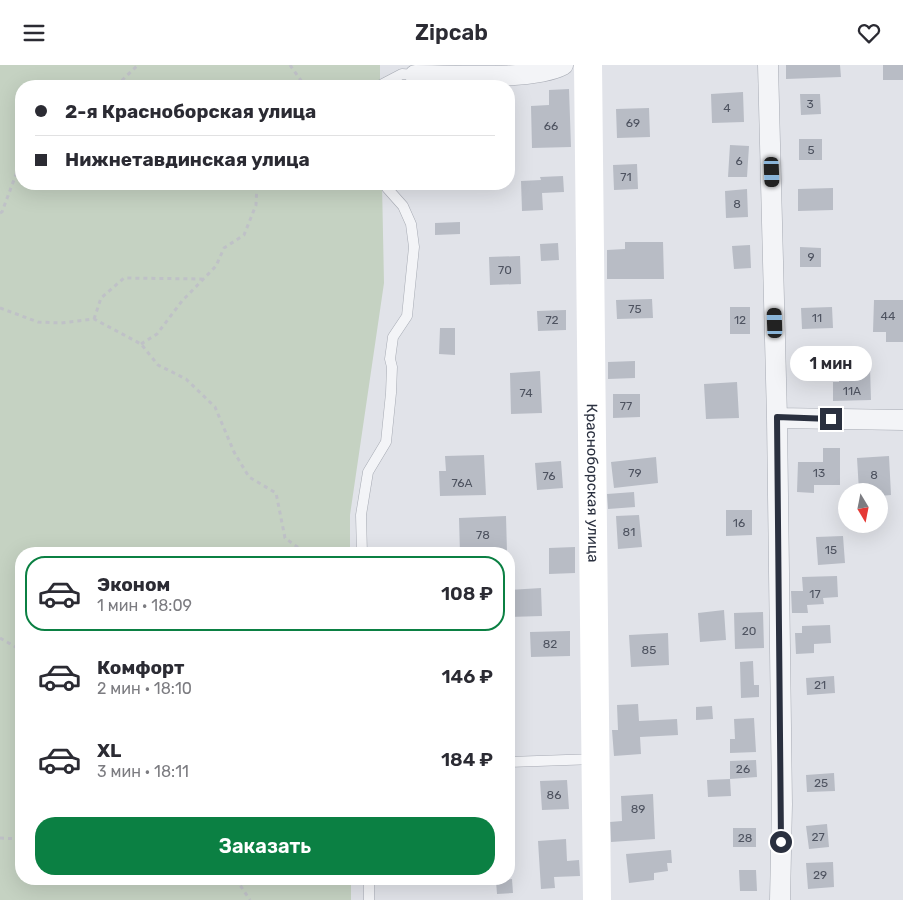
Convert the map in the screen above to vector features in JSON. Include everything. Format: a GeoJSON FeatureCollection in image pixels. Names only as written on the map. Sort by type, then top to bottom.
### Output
{"type":"FeatureCollection","features":[{"type":"Feature","properties":{"kind":"street"},"geometry":{"type":"LineString","coordinates":[[406,71],[509,75],[554,70],[563,65]]}},
{"type":"Feature","properties":{"kind":"street","name":"Красноборская улица"},"geometry":{"type":"LineString","coordinates":[[588,65],[597,900]]}},
{"type":"Feature","properties":{"kind":"street"},"geometry":{"type":"LineString","coordinates":[[768,65],[777,417],[782,804],[780,900]]}},
{"type":"Feature","properties":{"kind":"street"},"geometry":{"type":"LineString","coordinates":[[777,417],[903,420]]}},
{"type":"Feature","properties":{"kind":"lane"},"geometry":{"type":"LineString","coordinates":[[390,80],[406,71]]}},
{"type":"Feature","properties":{"kind":"lane"},"geometry":{"type":"LineString","coordinates":[[362,547],[361,515],[368,472],[386,442],[391,393],[392,367],[390,359],[392,337],[407,316],[414,247],[410,224],[403,206],[389,190]]}},
{"type":"Feature","properties":{"kind":"lane"},"geometry":{"type":"LineString","coordinates":[[515,762],[596,759]]}},
{"type":"Feature","properties":{"kind":"lane"},"geometry":{"type":"LineString","coordinates":[[369,885],[369,900]]}},
{"type":"Feature","properties":{"kind":"path"},"geometry":{"type":"LineString","coordinates":[[122,80],[138,65]]}},
{"type":"Feature","properties":{"kind":"path"},"geometry":{"type":"LineString","coordinates":[[290,65],[301,80]]}},
{"type":"Feature","properties":{"kind":"path"},"geometry":{"type":"LineString","coordinates":[[0,213],[15,177]]}},
{"type":"Feature","properties":{"kind":"path"},"geometry":{"type":"LineString","coordinates":[[141,344],[157,334],[182,301],[216,266],[224,248],[244,235],[256,205],[257,190]]}},
{"type":"Feature","properties":{"kind":"path"},"geometry":{"type":"LineString","coordinates":[[94,319],[101,297],[124,278],[203,279]]}},
{"type":"Feature","properties":{"kind":"path"},"geometry":{"type":"LineString","coordinates":[[0,308],[38,322],[61,323],[94,319],[141,344],[158,365],[186,379],[215,407],[234,452],[249,477],[276,493],[285,538],[297,547]]}},
{"type":"Feature","properties":{"kind":"path"},"geometry":{"type":"LineString","coordinates":[[0,638],[15,647]]}},
{"type":"Feature","properties":{"kind":"path"},"geometry":{"type":"LineString","coordinates":[[0,838],[15,839]]}},
{"type":"Feature","properties":{"kind":"path"},"geometry":{"type":"LineString","coordinates":[[240,885],[250,900]]}},
{"type":"Feature","properties":{"kind":"green space"},"geometry":{"type":"Polygon","coordinates":[[[0,65],[380,65],[380,80],[15,80],[15,190],[382,190],[384,283],[350,515],[350,547],[15,547],[15,885],[351,885],[351,900],[0,900],[0,65]]]}},
{"type":"Feature","properties":{"kind":"building"},"geometry":{"type":"Polygon","coordinates":[[[786,65],[840,65],[841,77],[786,79],[786,65]]]}},
{"type":"Feature","properties":{"kind":"building"},"geometry":{"type":"Polygon","coordinates":[[[883,65],[903,65],[903,80],[883,80],[883,65]]]}},
{"type":"Feature","properties":{"kind":"building"},"geometry":{"type":"Polygon","coordinates":[[[569,89],[571,147],[532,148],[531,106],[549,105],[549,90],[569,89]]]}},
{"type":"Feature","properties":{"kind":"building"},"geometry":{"type":"Polygon","coordinates":[[[743,92],[744,122],[712,123],[711,94],[743,92]]]}},
{"type":"Feature","properties":{"kind":"building"},"geometry":{"type":"Polygon","coordinates":[[[800,94],[820,94],[821,114],[801,115],[800,94]]]}},
{"type":"Feature","properties":{"kind":"building"},"geometry":{"type":"Polygon","coordinates":[[[649,108],[650,137],[617,138],[616,109],[649,108]]]}},
{"type":"Feature","properties":{"kind":"building"},"geometry":{"type":"Polygon","coordinates":[[[799,139],[822,139],[822,160],[799,160],[799,139]]]}},
{"type":"Feature","properties":{"kind":"building"},"geometry":{"type":"Polygon","coordinates":[[[730,145],[749,146],[747,177],[728,177],[730,145]]]}},
{"type":"Feature","properties":{"kind":"building"},"geometry":{"type":"Polygon","coordinates":[[[637,164],[638,189],[614,190],[613,165],[637,164]]]}},
{"type":"Feature","properties":{"kind":"building"},"geometry":{"type":"Polygon","coordinates":[[[563,176],[564,192],[542,193],[543,210],[522,211],[521,181],[541,180],[540,177],[563,176]]]}},
{"type":"Feature","properties":{"kind":"building"},"geometry":{"type":"Polygon","coordinates":[[[833,188],[833,210],[798,211],[798,189],[833,188]]]}},
{"type":"Feature","properties":{"kind":"building"},"geometry":{"type":"Polygon","coordinates":[[[747,189],[748,217],[726,218],[725,191],[747,189]]]}},
{"type":"Feature","properties":{"kind":"building"},"geometry":{"type":"Polygon","coordinates":[[[460,222],[460,234],[435,235],[435,223],[460,222]]]}},
{"type":"Feature","properties":{"kind":"building"},"geometry":{"type":"Polygon","coordinates":[[[625,242],[663,242],[664,279],[607,279],[607,250],[625,249],[625,242]]]}},
{"type":"Feature","properties":{"kind":"building"},"geometry":{"type":"Polygon","coordinates":[[[558,243],[559,260],[541,261],[540,244],[558,243]]]}},
{"type":"Feature","properties":{"kind":"building"},"geometry":{"type":"Polygon","coordinates":[[[750,245],[751,268],[734,269],[732,246],[750,245]]]}},
{"type":"Feature","properties":{"kind":"building"},"geometry":{"type":"Polygon","coordinates":[[[800,247],[821,248],[821,267],[800,267],[800,247]]]}},
{"type":"Feature","properties":{"kind":"building"},"geometry":{"type":"Polygon","coordinates":[[[520,256],[521,284],[490,285],[489,257],[520,256]]]}},
{"type":"Feature","properties":{"kind":"building"},"geometry":{"type":"Polygon","coordinates":[[[652,299],[653,318],[617,319],[616,300],[652,299]]]}},
{"type":"Feature","properties":{"kind":"building"},"geometry":{"type":"Polygon","coordinates":[[[874,300],[903,300],[903,342],[886,342],[886,332],[873,332],[874,300]]]}},
{"type":"Feature","properties":{"kind":"building"},"geometry":{"type":"Polygon","coordinates":[[[730,307],[750,307],[750,334],[730,334],[730,307]]]}},
{"type":"Feature","properties":{"kind":"building"},"geometry":{"type":"Polygon","coordinates":[[[832,307],[833,328],[802,329],[801,308],[832,307]]]}},
{"type":"Feature","properties":{"kind":"building"},"geometry":{"type":"Polygon","coordinates":[[[566,310],[566,330],[538,331],[537,311],[566,310]]]}},
{"type":"Feature","properties":{"kind":"building"},"geometry":{"type":"Polygon","coordinates":[[[440,328],[455,328],[455,355],[439,354],[440,328]]]}},
{"type":"Feature","properties":{"kind":"building"},"geometry":{"type":"Polygon","coordinates":[[[635,361],[635,378],[608,379],[608,362],[635,361]]]}},
{"type":"Feature","properties":{"kind":"building"},"geometry":{"type":"Polygon","coordinates":[[[870,367],[871,400],[833,401],[833,382],[839,382],[839,368],[870,367]]]}},
{"type":"Feature","properties":{"kind":"building"},"geometry":{"type":"Polygon","coordinates":[[[540,371],[542,413],[511,414],[510,373],[540,371]]]}},
{"type":"Feature","properties":{"kind":"building"},"geometry":{"type":"Polygon","coordinates":[[[737,382],[739,418],[706,419],[704,384],[737,382]]]}},
{"type":"Feature","properties":{"kind":"building"},"geometry":{"type":"Polygon","coordinates":[[[613,394],[640,394],[640,417],[613,418],[613,394]]]}},
{"type":"Feature","properties":{"kind":"building"},"geometry":{"type":"Polygon","coordinates":[[[823,448],[840,448],[840,483],[838,485],[814,485],[814,493],[797,492],[798,462],[823,462],[823,448]]]}},
{"type":"Feature","properties":{"kind":"building"},"geometry":{"type":"Polygon","coordinates":[[[484,455],[486,495],[440,496],[439,471],[446,471],[445,456],[484,455]]]}},
{"type":"Feature","properties":{"kind":"building"},"geometry":{"type":"Polygon","coordinates":[[[889,456],[891,495],[888,495],[888,483],[859,483],[857,458],[889,456]]]}},
{"type":"Feature","properties":{"kind":"building"},"geometry":{"type":"Polygon","coordinates":[[[656,457],[658,483],[614,488],[611,462],[656,457]]]}},
{"type":"Feature","properties":{"kind":"building"},"geometry":{"type":"Polygon","coordinates":[[[561,461],[563,488],[537,490],[535,463],[561,461]]]}},
{"type":"Feature","properties":{"kind":"building"},"geometry":{"type":"Polygon","coordinates":[[[634,492],[635,507],[608,509],[607,494],[634,492]]]}},
{"type":"Feature","properties":{"kind":"building"},"geometry":{"type":"Polygon","coordinates":[[[726,510],[752,510],[752,535],[726,536],[726,510]]]}},
{"type":"Feature","properties":{"kind":"building"},"geometry":{"type":"Polygon","coordinates":[[[639,515],[642,547],[618,549],[616,516],[639,515]]]}},
{"type":"Feature","properties":{"kind":"building"},"geometry":{"type":"Polygon","coordinates":[[[506,516],[507,547],[460,547],[459,518],[506,516]]]}},
{"type":"Feature","properties":{"kind":"building"},"geometry":{"type":"Polygon","coordinates":[[[843,536],[845,563],[818,565],[816,537],[843,536]]]}},
{"type":"Feature","properties":{"kind":"building"},"geometry":{"type":"Polygon","coordinates":[[[575,547],[575,573],[549,574],[549,548],[575,547]]]}},
{"type":"Feature","properties":{"kind":"building"},"geometry":{"type":"Polygon","coordinates":[[[837,576],[838,597],[823,598],[824,604],[807,605],[808,613],[792,613],[791,591],[803,591],[802,577],[837,576]]]}},
{"type":"Feature","properties":{"kind":"building"},"geometry":{"type":"Polygon","coordinates":[[[541,588],[542,616],[515,617],[515,590],[541,588]]]}},
{"type":"Feature","properties":{"kind":"building"},"geometry":{"type":"Polygon","coordinates":[[[724,610],[726,640],[700,642],[698,613],[724,610]]]}},
{"type":"Feature","properties":{"kind":"building"},"geometry":{"type":"Polygon","coordinates":[[[763,612],[764,648],[735,649],[734,613],[763,612]]]}},
{"type":"Feature","properties":{"kind":"building"},"geometry":{"type":"Polygon","coordinates":[[[830,625],[831,643],[814,644],[814,653],[796,654],[795,633],[802,633],[802,626],[830,625]]]}},
{"type":"Feature","properties":{"kind":"building"},"geometry":{"type":"Polygon","coordinates":[[[570,631],[570,656],[531,657],[530,632],[570,631]]]}},
{"type":"Feature","properties":{"kind":"building"},"geometry":{"type":"Polygon","coordinates":[[[668,633],[669,665],[631,667],[629,635],[668,633]]]}},
{"type":"Feature","properties":{"kind":"building"},"geometry":{"type":"Polygon","coordinates":[[[753,661],[754,685],[759,685],[759,697],[741,698],[740,662],[753,661]]]}},
{"type":"Feature","properties":{"kind":"building"},"geometry":{"type":"Polygon","coordinates":[[[834,676],[835,693],[807,695],[806,678],[834,676]]]}},
{"type":"Feature","properties":{"kind":"building"},"geometry":{"type":"Polygon","coordinates":[[[638,704],[639,721],[677,719],[678,735],[640,737],[641,754],[614,756],[612,730],[618,730],[617,705],[638,704]]]}},
{"type":"Feature","properties":{"kind":"building"},"geometry":{"type":"Polygon","coordinates":[[[712,706],[713,719],[696,720],[696,707],[712,706]]]}},
{"type":"Feature","properties":{"kind":"building"},"geometry":{"type":"Polygon","coordinates":[[[754,718],[756,752],[730,753],[730,739],[735,739],[734,719],[754,718]]]}},
{"type":"Feature","properties":{"kind":"building"},"geometry":{"type":"Polygon","coordinates":[[[756,760],[757,777],[730,779],[730,761],[756,760]]]}},
{"type":"Feature","properties":{"kind":"building"},"geometry":{"type":"Polygon","coordinates":[[[834,773],[835,791],[807,792],[806,775],[834,773]]]}},
{"type":"Feature","properties":{"kind":"building"},"geometry":{"type":"Polygon","coordinates":[[[730,779],[731,796],[708,797],[707,780],[730,779]]]}},
{"type":"Feature","properties":{"kind":"building"},"geometry":{"type":"Polygon","coordinates":[[[567,780],[569,809],[542,810],[540,781],[567,780]]]}},
{"type":"Feature","properties":{"kind":"building"},"geometry":{"type":"Polygon","coordinates":[[[653,794],[655,839],[611,842],[610,822],[622,821],[621,796],[653,794]]]}},
{"type":"Feature","properties":{"kind":"building"},"geometry":{"type":"Polygon","coordinates":[[[827,824],[829,847],[809,849],[806,826],[827,824]]]}},
{"type":"Feature","properties":{"kind":"building"},"geometry":{"type":"Polygon","coordinates":[[[733,828],[756,828],[756,847],[733,847],[733,828]]]}},
{"type":"Feature","properties":{"kind":"building"},"geometry":{"type":"Polygon","coordinates":[[[566,839],[567,861],[579,860],[580,876],[554,877],[555,888],[541,889],[538,841],[566,839]]]}},
{"type":"Feature","properties":{"kind":"building"},"geometry":{"type":"Polygon","coordinates":[[[671,850],[672,863],[667,863],[668,871],[654,873],[654,880],[629,883],[626,854],[671,850]]]}},
{"type":"Feature","properties":{"kind":"building"},"geometry":{"type":"Polygon","coordinates":[[[833,862],[834,887],[808,889],[806,863],[833,862]]]}},
{"type":"Feature","properties":{"kind":"building"},"geometry":{"type":"Polygon","coordinates":[[[739,870],[756,870],[757,891],[740,891],[739,870]]]}},
{"type":"Feature","properties":{"kind":"building"},"geometry":{"type":"Polygon","coordinates":[[[496,885],[512,885],[513,893],[497,894],[496,885]]]}},
{"type":"Feature","properties":{"kind":"route"},"geometry":{"type":"LineString","coordinates":[[781,842],[782,785],[777,417],[831,419]]}}]}
